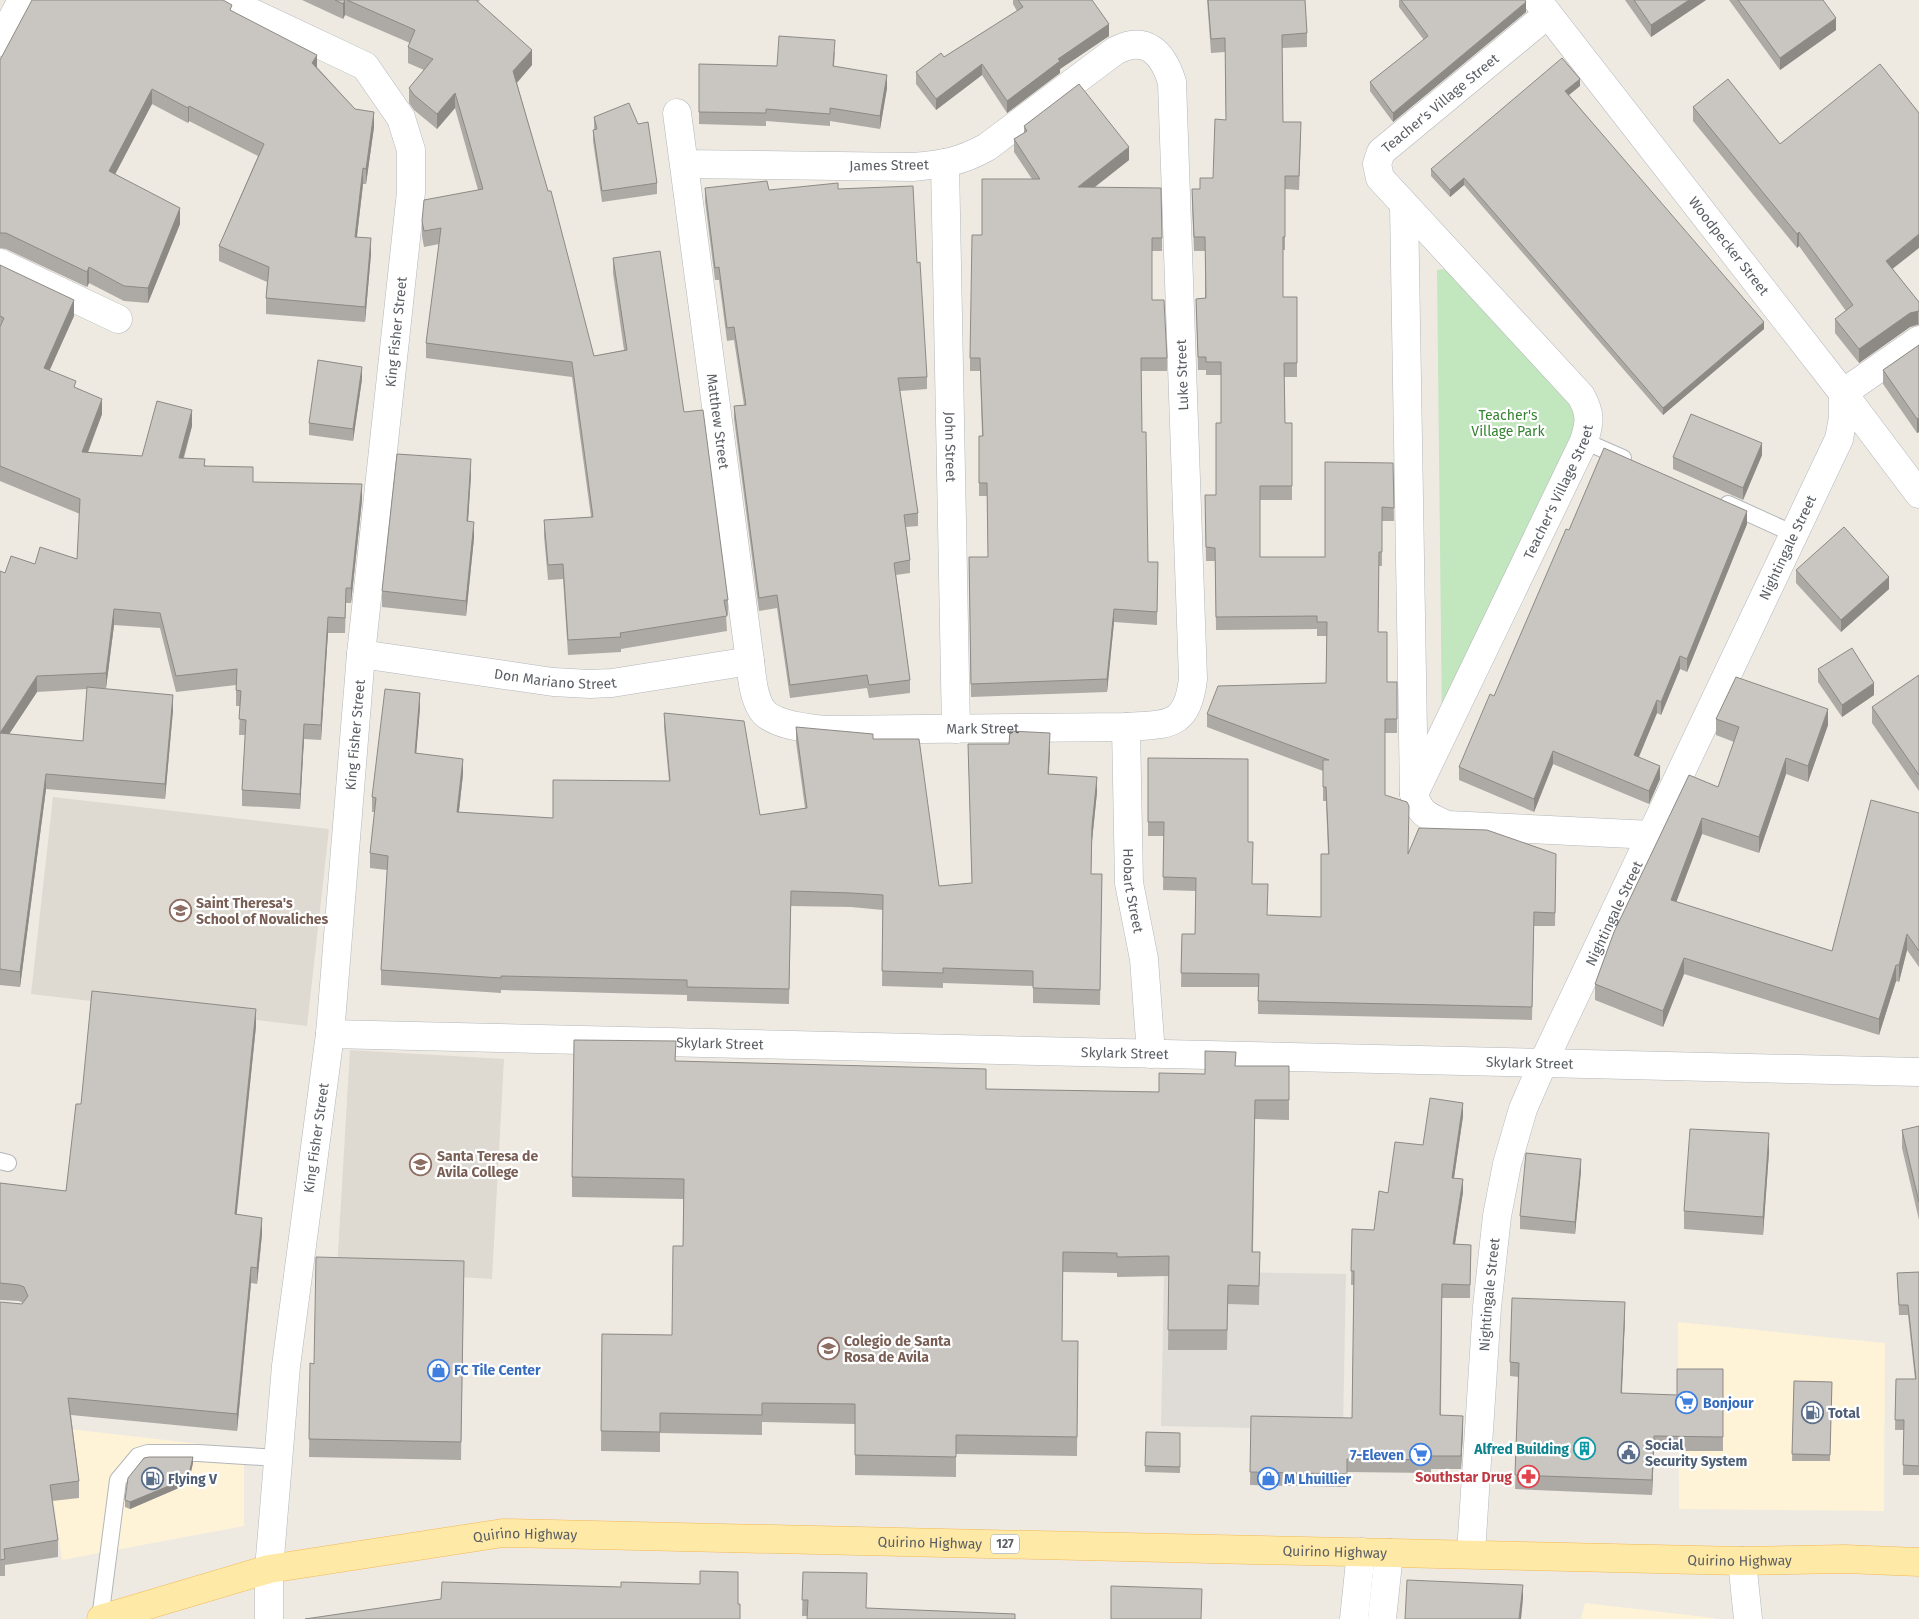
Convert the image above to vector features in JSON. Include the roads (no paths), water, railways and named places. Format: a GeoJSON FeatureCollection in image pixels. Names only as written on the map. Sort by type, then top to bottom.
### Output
{"type":"FeatureCollection","features":[{"type":"Feature","properties":{"kind":"main road","name":"Quirino Highway"},"geometry":{"type":"LineString","coordinates":[[100,1619],[269,1569],[503,1533],[1742,1561],[1844,1559],[1919,1562]]}},
{"type":"Feature","properties":{"kind":"street"},"geometry":{"type":"LineString","coordinates":[[0,42],[22,0]]}},
{"type":"Feature","properties":{"kind":"street","name":"King Fisher Street"},"geometry":{"type":"LineString","coordinates":[[225,0],[365,66],[401,118],[411,150],[412,192],[362,654],[330,1034],[286,1366],[269,1569],[269,1619]]}},
{"type":"Feature","properties":{"kind":"street","name":"Teacher's Village Street"},"geometry":{"type":"LineString","coordinates":[[1414,794],[1584,441],[1590,424],[1587,408],[1581,396],[1380,178],[1377,164],[1381,152],[1542,7]]}},
{"type":"Feature","properties":{"kind":"street","name":"Woodpecker Street"},"geometry":{"type":"LineString","coordinates":[[1542,7],[1919,494]]}},
{"type":"Feature","properties":{"kind":"street","name":"James Street"},"geometry":{"type":"LineString","coordinates":[[684,164],[913,167],[945,164],[969,158],[987,147],[1115,51],[1126,46],[1136,45],[1148,48]]}},
{"type":"Feature","properties":{"kind":"street","name":"Luke Street"},"geometry":{"type":"LineString","coordinates":[[1148,48],[1160,54],[1167,65],[1172,82],[1193,679],[1191,696],[1184,711]]}},
{"type":"Feature","properties":{"kind":"street","name":"Matthew Street"},"geometry":{"type":"LineString","coordinates":[[677,113],[755,693],[763,711],[777,720]]}},
{"type":"Feature","properties":{"kind":"street","name":"John Street"},"geometry":{"type":"LineString","coordinates":[[945,164],[956,729]]}},
{"type":"Feature","properties":{"kind":"street"},"geometry":{"type":"LineString","coordinates":[[1404,205],[1414,794],[1418,807],[1428,816],[1447,826],[1652,835]]}},
{"type":"Feature","properties":{"kind":"street"},"geometry":{"type":"LineString","coordinates":[[0,263],[118,319]]}},
{"type":"Feature","properties":{"kind":"street"},"geometry":{"type":"LineString","coordinates":[[1842,393],[1919,340]]}},
{"type":"Feature","properties":{"kind":"street","name":"Nightingale Street"},"geometry":{"type":"LineString","coordinates":[[1470,1554],[1487,1306],[1497,1216],[1507,1164],[1518,1127],[1543,1063],[1839,439],[1843,418],[1842,393]]}},
{"type":"Feature","properties":{"kind":"street","name":"Don Mariano Street"},"geometry":{"type":"LineString","coordinates":[[362,654],[553,682],[590,684],[612,683],[750,661]]}},
{"type":"Feature","properties":{"kind":"street","name":"Mark Street"},"geometry":{"type":"LineString","coordinates":[[777,720],[797,727],[825,730],[1126,727],[1164,724],[1176,720],[1184,711]]}},
{"type":"Feature","properties":{"kind":"street","name":"Hobart Street"},"geometry":{"type":"LineString","coordinates":[[1126,727],[1128,883],[1144,959],[1151,1054]]}},
{"type":"Feature","properties":{"kind":"street","name":"Skylark Street"},"geometry":{"type":"LineString","coordinates":[[330,1034],[1919,1072]]}},
{"type":"Feature","properties":{"kind":"street"},"geometry":{"type":"LineString","coordinates":[[1354,1619],[1361,1552]]}},
{"type":"Feature","properties":{"kind":"street"},"geometry":{"type":"LineString","coordinates":[[1382,1619],[1389,1553]]}},
{"type":"Feature","properties":{"kind":"street"},"geometry":{"type":"LineString","coordinates":[[1742,1561],[1748,1619]]}},
{"type":"Feature","properties":{"kind":"lane"},"geometry":{"type":"LineString","coordinates":[[1584,441],[1638,465]]}},
{"type":"Feature","properties":{"kind":"lane"},"geometry":{"type":"LineString","coordinates":[[1718,500],[1794,534]]}},
{"type":"Feature","properties":{"kind":"lane"},"geometry":{"type":"LineString","coordinates":[[100,1619],[118,1480],[138,1456],[148,1453],[190,1453],[278,1458]]}},
{"type":"Feature","properties":{"kind":"place","name":"Saint Theresa's School of Novaliches"},"geometry":{"type":"Point","coordinates":[180,911]}},
{"type":"Feature","properties":{"kind":"place","name":"Santa Teresa de Avila College"},"geometry":{"type":"Point","coordinates":[421,1164]}},
{"type":"Feature","properties":{"kind":"place","name":"Colegio de Santa Rosa de Avila"},"geometry":{"type":"Point","coordinates":[828,1349]}},
{"type":"Feature","properties":{"kind":"place","name":"FC Tile Center"},"geometry":{"type":"Point","coordinates":[438,1370]}},
{"type":"Feature","properties":{"kind":"place","name":"Bonjour"},"geometry":{"type":"Point","coordinates":[1687,1403]}},
{"type":"Feature","properties":{"kind":"place","name":"Total"},"geometry":{"type":"Point","coordinates":[1812,1413]}},
{"type":"Feature","properties":{"kind":"place","name":"Alfred Building"},"geometry":{"type":"Point","coordinates":[1585,1449]}},
{"type":"Feature","properties":{"kind":"place","name":"Social Security System"},"geometry":{"type":"Point","coordinates":[1629,1453]}},
{"type":"Feature","properties":{"kind":"place","name":"7-Eleven"},"geometry":{"type":"Point","coordinates":[1420,1455]}},
{"type":"Feature","properties":{"kind":"place","name":"Southstar Drug"},"geometry":{"type":"Point","coordinates":[1528,1477]}},
{"type":"Feature","properties":{"kind":"place","name":"Flying V"},"geometry":{"type":"Point","coordinates":[152,1479]}},
{"type":"Feature","properties":{"kind":"place","name":"M Lhuillier"},"geometry":{"type":"Point","coordinates":[1268,1479]}},
{"type":"Feature","properties":{"kind":"park label","name":"Teacher's Village Park"},"geometry":{"type":"Point","coordinates":[1508,424]}}]}
